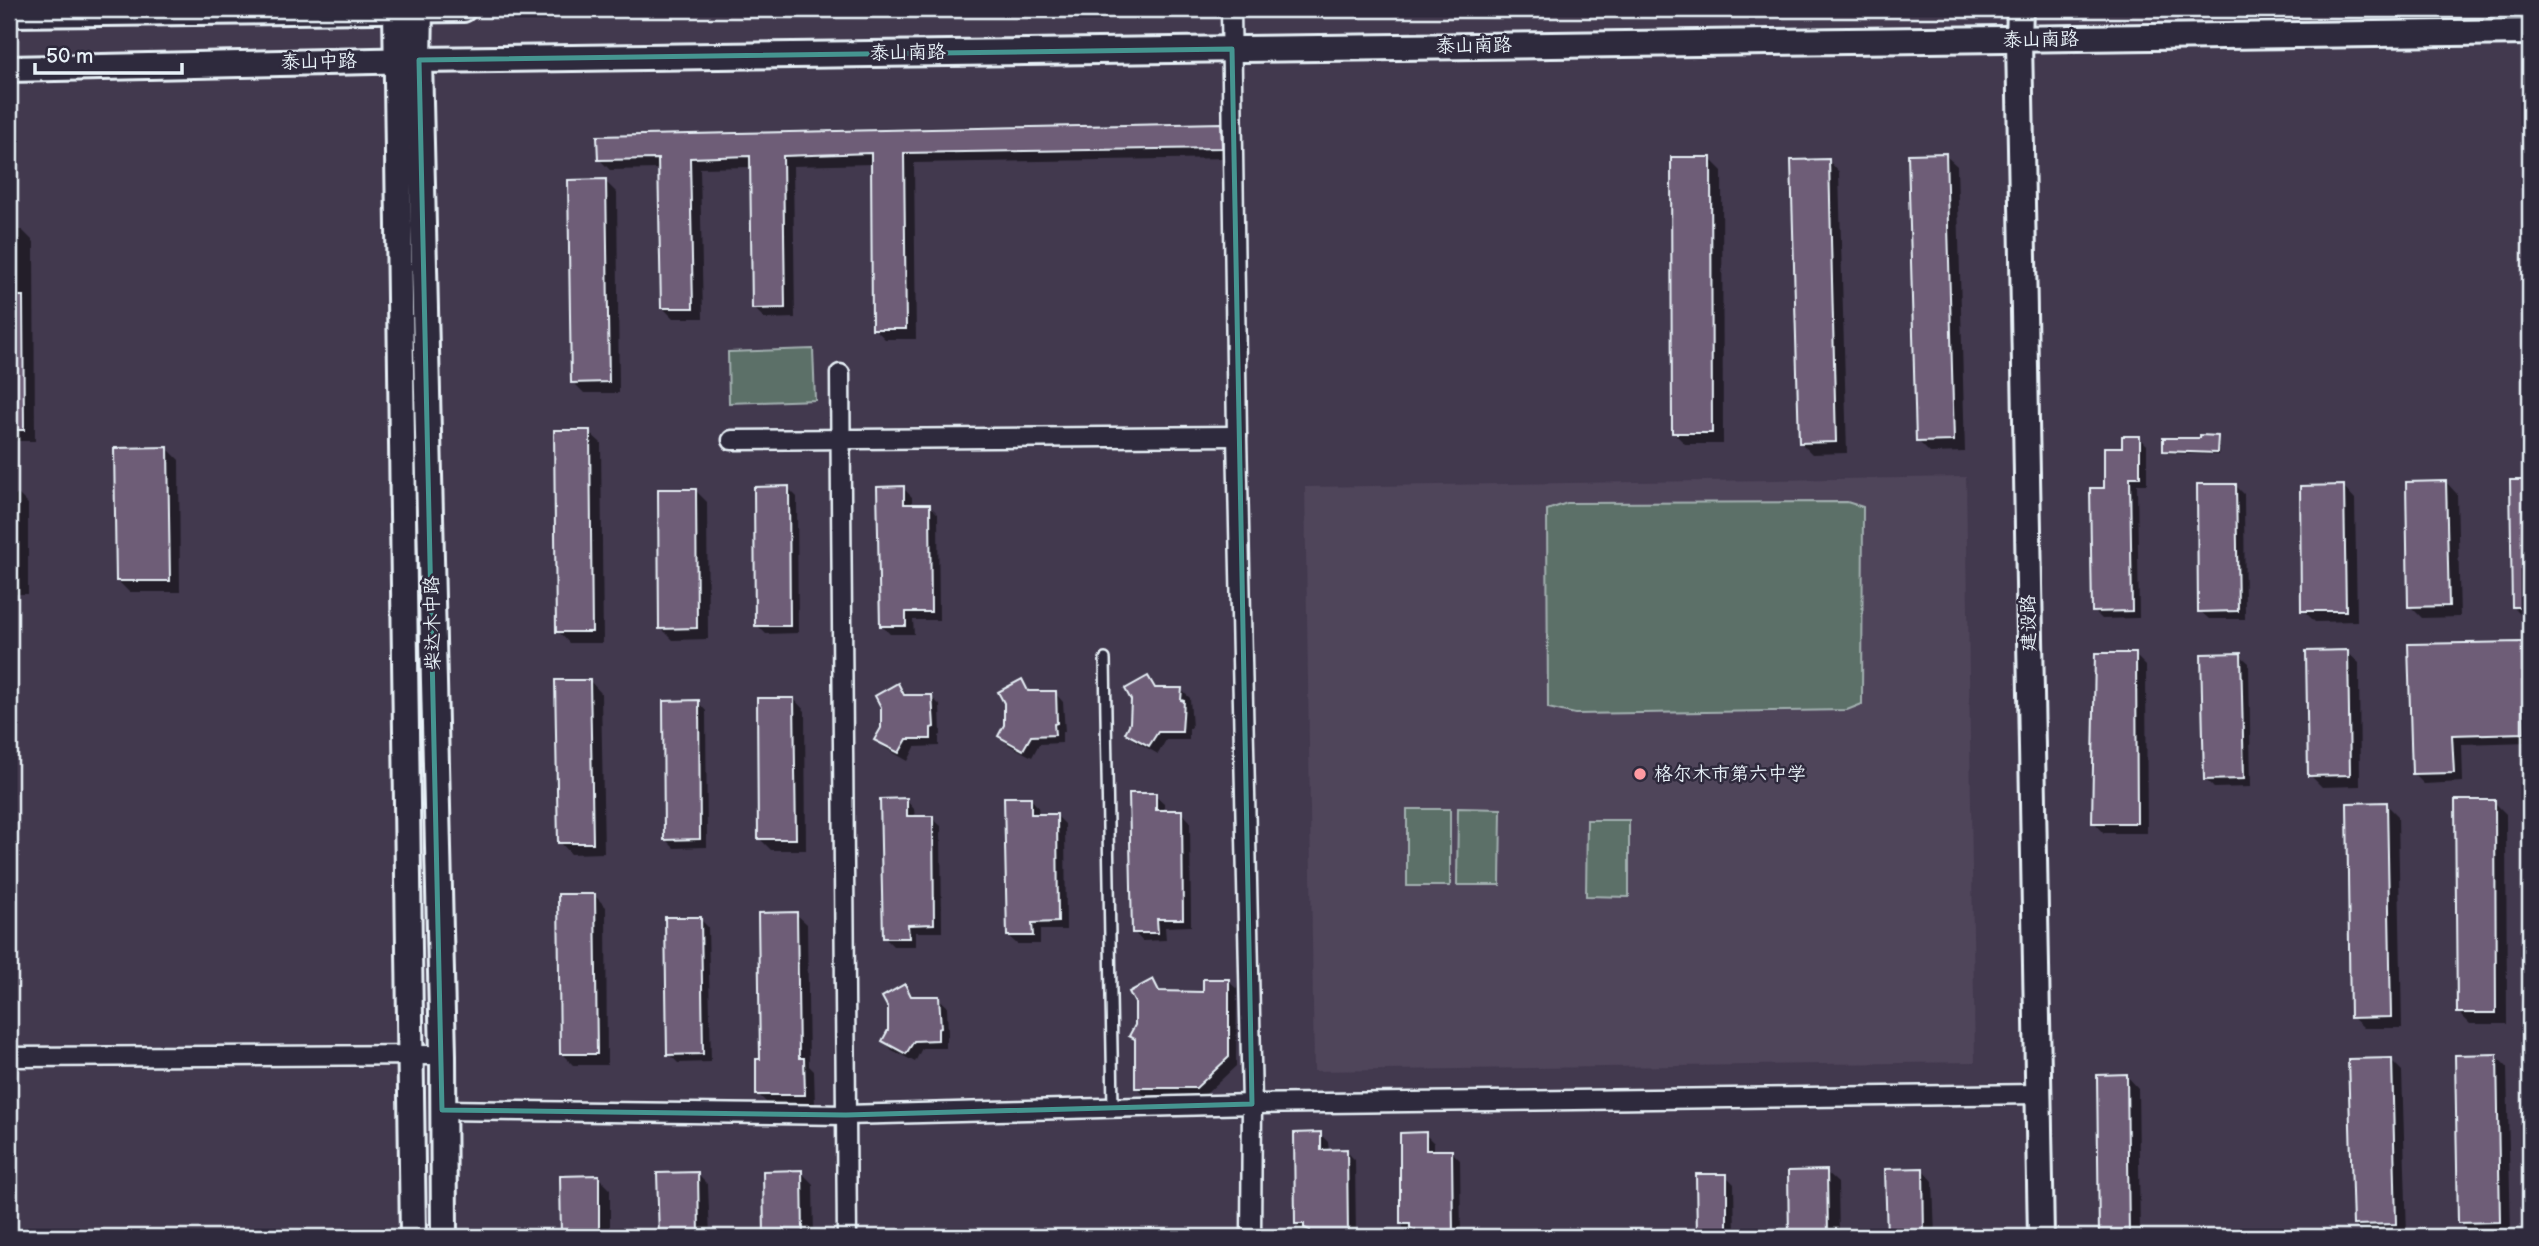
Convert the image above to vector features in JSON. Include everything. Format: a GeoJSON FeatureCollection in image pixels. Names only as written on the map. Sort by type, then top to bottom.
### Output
{"type":"FeatureCollection","features":[{"type":"Feature","properties":{"kind":"street"},"geometry":{"type":"LineString","coordinates":[[9,14],[463,9]]}},
{"type":"Feature","properties":{"kind":"street"},"geometry":{"type":"LineString","coordinates":[[1231,9],[1237,436],[1252,1104],[1251,1237]]}},
{"type":"Feature","properties":{"kind":"street","name":"建设路"},"geometry":{"type":"LineString","coordinates":[[2020,9],[2040,1237]]}},
{"type":"Feature","properties":{"kind":"street","name":"柴达木中路"},"geometry":{"type":"LineString","coordinates":[[408,10],[410,1056],[413,1237]]}},
{"type":"Feature","properties":{"kind":"street","name":"泰山南路"},"geometry":{"type":"LineString","coordinates":[[407,60],[2530,32]]}},
{"type":"Feature","properties":{"kind":"street","name":"柴达木中路"},"geometry":{"type":"LineString","coordinates":[[407,60],[443,1055],[444,1237]]}},
{"type":"Feature","properties":{"kind":"street","name":"泰山中路"},"geometry":{"type":"LineString","coordinates":[[9,69],[407,60]]}},
{"type":"Feature","properties":{"kind":"street"},"geometry":{"type":"LineString","coordinates":[[839,374],[847,1237]]}},
{"type":"Feature","properties":{"kind":"street"},"geometry":{"type":"LineString","coordinates":[[732,440],[1237,436]]}},
{"type":"Feature","properties":{"kind":"street"},"geometry":{"type":"LineString","coordinates":[[9,1057],[443,1055]]}},
{"type":"Feature","properties":{"kind":"street"},"geometry":{"type":"LineString","coordinates":[[442,1110],[846,1115],[1252,1104],[2038,1094]]}},
{"type":"Feature","properties":{"kind":"lane"},"geometry":{"type":"LineString","coordinates":[[1105,659],[1113,1107]]}},
{"type":"Feature","properties":{"kind":"highlighted area"},"geometry":{"type":"Polygon","coordinates":[[[1232,49],[1252,1104],[846,1115],[442,1110],[419,60],[1232,49]]]}},
{"type":"Feature","properties":{"kind":"shaded area","name":"格尔木市第六中学"},"geometry":{"type":"Polygon","coordinates":[[[1966,477],[1975,1062],[1314,1071],[1305,487],[1966,477]]]}},
{"type":"Feature","properties":{"kind":"green space"},"geometry":{"type":"Polygon","coordinates":[[[813,349],[815,400],[729,403],[728,352],[813,349]]]}},
{"type":"Feature","properties":{"kind":"green space"},"geometry":{"type":"Polygon","coordinates":[[[1847,502],[1863,507],[1862,704],[1847,710],[1575,714],[1548,708],[1547,510],[1567,503],[1847,502]]]}},
{"type":"Feature","properties":{"kind":"green space"},"geometry":{"type":"Polygon","coordinates":[[[1458,808],[1501,809],[1500,885],[1457,885],[1458,808]]]}},
{"type":"Feature","properties":{"kind":"green space"},"geometry":{"type":"Polygon","coordinates":[[[1407,809],[1450,809],[1450,886],[1407,886],[1407,809]]]}},
{"type":"Feature","properties":{"kind":"green space"},"geometry":{"type":"Polygon","coordinates":[[[1587,820],[1629,820],[1629,897],[1586,896],[1587,820]]]}},
{"type":"Feature","properties":{"kind":"building"},"geometry":{"type":"Polygon","coordinates":[[[1221,123],[1222,148],[904,153],[906,329],[872,329],[871,153],[783,156],[785,308],[752,309],[750,156],[690,158],[693,308],[661,308],[658,159],[598,160],[597,136],[1221,123]]]}},
{"type":"Feature","properties":{"kind":"building"},"geometry":{"type":"Polygon","coordinates":[[[1946,153],[1954,441],[1916,442],[1908,154],[1946,153]]]}},
{"type":"Feature","properties":{"kind":"building"},"geometry":{"type":"Polygon","coordinates":[[[1671,157],[1711,157],[1712,433],[1672,433],[1671,157]]]}},
{"type":"Feature","properties":{"kind":"building"},"geometry":{"type":"Polygon","coordinates":[[[1829,159],[1836,442],[1799,443],[1791,160],[1829,159]]]}},
{"type":"Feature","properties":{"kind":"building"},"geometry":{"type":"Polygon","coordinates":[[[606,179],[609,382],[571,383],[568,180],[606,179]]]}},
{"type":"Feature","properties":{"kind":"building"},"geometry":{"type":"Polygon","coordinates":[[[9,296],[23,296],[24,430],[9,430],[9,296]]]}},
{"type":"Feature","properties":{"kind":"building"},"geometry":{"type":"Polygon","coordinates":[[[554,430],[590,430],[592,632],[556,632],[554,430]]]}},
{"type":"Feature","properties":{"kind":"building"},"geometry":{"type":"Polygon","coordinates":[[[2200,435],[2218,436],[2217,453],[2163,451],[2163,438],[2200,438],[2200,435]]]}},
{"type":"Feature","properties":{"kind":"building"},"geometry":{"type":"Polygon","coordinates":[[[2122,436],[2140,436],[2140,477],[2130,477],[2132,611],[2092,612],[2090,488],[2104,488],[2104,447],[2122,447],[2122,436]]]}},
{"type":"Feature","properties":{"kind":"building"},"geometry":{"type":"Polygon","coordinates":[[[168,447],[170,581],[116,581],[114,448],[168,447]]]}},
{"type":"Feature","properties":{"kind":"building"},"geometry":{"type":"Polygon","coordinates":[[[2510,480],[2530,480],[2530,607],[2512,607],[2510,480]]]}},
{"type":"Feature","properties":{"kind":"building"},"geometry":{"type":"Polygon","coordinates":[[[2446,481],[2449,606],[2408,607],[2406,482],[2446,481]]]}},
{"type":"Feature","properties":{"kind":"building"},"geometry":{"type":"Polygon","coordinates":[[[2197,484],[2236,484],[2238,611],[2198,612],[2197,484]]]}},
{"type":"Feature","properties":{"kind":"building"},"geometry":{"type":"Polygon","coordinates":[[[2344,485],[2346,611],[2301,611],[2300,486],[2344,485]]]}},
{"type":"Feature","properties":{"kind":"building"},"geometry":{"type":"Polygon","coordinates":[[[789,486],[790,626],[755,626],[754,487],[789,486]]]}},
{"type":"Feature","properties":{"kind":"building"},"geometry":{"type":"Polygon","coordinates":[[[904,486],[904,504],[930,504],[931,612],[906,612],[906,626],[880,626],[877,487],[904,486]]]}},
{"type":"Feature","properties":{"kind":"building"},"geometry":{"type":"Polygon","coordinates":[[[658,489],[696,489],[697,628],[659,629],[658,489]]]}},
{"type":"Feature","properties":{"kind":"building"},"geometry":{"type":"Polygon","coordinates":[[[2522,642],[2524,733],[2452,735],[2454,773],[2412,774],[2408,644],[2522,642]]]}},
{"type":"Feature","properties":{"kind":"building"},"geometry":{"type":"Polygon","coordinates":[[[2348,650],[2350,775],[2308,776],[2306,651],[2348,650]]]}},
{"type":"Feature","properties":{"kind":"building"},"geometry":{"type":"Polygon","coordinates":[[[2095,653],[2136,653],[2137,823],[2092,823],[2095,653]]]}},
{"type":"Feature","properties":{"kind":"building"},"geometry":{"type":"Polygon","coordinates":[[[2241,653],[2244,779],[2204,780],[2201,654],[2241,653]]]}},
{"type":"Feature","properties":{"kind":"building"},"geometry":{"type":"Polygon","coordinates":[[[1148,676],[1155,688],[1182,688],[1181,700],[1184,701],[1182,732],[1158,732],[1149,746],[1125,733],[1130,723],[1131,700],[1125,689],[1148,676]]]}},
{"type":"Feature","properties":{"kind":"building"},"geometry":{"type":"Polygon","coordinates":[[[1022,679],[1028,691],[1056,691],[1057,723],[1054,724],[1055,735],[1031,736],[1023,750],[998,736],[1004,725],[1004,703],[998,692],[1022,679]]]}},
{"type":"Feature","properties":{"kind":"building"},"geometry":{"type":"Polygon","coordinates":[[[555,680],[590,680],[593,843],[558,843],[555,680]]]}},
{"type":"Feature","properties":{"kind":"building"},"geometry":{"type":"Polygon","coordinates":[[[898,683],[904,695],[932,695],[934,727],[931,728],[931,739],[907,739],[899,753],[874,740],[881,728],[881,707],[875,696],[898,683]]]}},
{"type":"Feature","properties":{"kind":"building"},"geometry":{"type":"Polygon","coordinates":[[[757,698],[794,698],[796,839],[758,839],[757,698]]]}},
{"type":"Feature","properties":{"kind":"building"},"geometry":{"type":"Polygon","coordinates":[[[699,700],[700,839],[664,840],[663,701],[699,700]]]}},
{"type":"Feature","properties":{"kind":"building"},"geometry":{"type":"Polygon","coordinates":[[[1129,793],[1156,793],[1156,810],[1182,810],[1183,919],[1157,919],[1158,933],[1132,933],[1129,793]]]}},
{"type":"Feature","properties":{"kind":"building"},"geometry":{"type":"Polygon","coordinates":[[[1004,797],[1031,797],[1031,814],[1057,814],[1058,922],[1032,923],[1033,936],[1007,936],[1004,797]]]}},
{"type":"Feature","properties":{"kind":"building"},"geometry":{"type":"Polygon","coordinates":[[[907,798],[907,816],[933,816],[934,924],[908,925],[909,938],[883,938],[880,799],[907,798]]]}},
{"type":"Feature","properties":{"kind":"building"},"geometry":{"type":"Polygon","coordinates":[[[2455,800],[2495,800],[2496,1013],[2457,1013],[2455,800]]]}},
{"type":"Feature","properties":{"kind":"building"},"geometry":{"type":"Polygon","coordinates":[[[2387,802],[2391,1017],[2350,1018],[2347,803],[2387,802]]]}},
{"type":"Feature","properties":{"kind":"building"},"geometry":{"type":"Polygon","coordinates":[[[558,894],[595,894],[597,1054],[560,1054],[558,894]]]}},
{"type":"Feature","properties":{"kind":"building"},"geometry":{"type":"Polygon","coordinates":[[[797,912],[799,1058],[804,1058],[805,1095],[756,1095],[756,1059],[760,1059],[758,913],[797,912]]]}},
{"type":"Feature","properties":{"kind":"building"},"geometry":{"type":"Polygon","coordinates":[[[665,917],[701,917],[703,1054],[667,1055],[665,917]]]}},
{"type":"Feature","properties":{"kind":"building"},"geometry":{"type":"Polygon","coordinates":[[[1153,979],[1159,991],[1203,992],[1203,979],[1229,979],[1229,1057],[1196,1088],[1135,1088],[1135,1039],[1129,1036],[1135,1025],[1135,1003],[1129,992],[1153,979]]]}},
{"type":"Feature","properties":{"kind":"building"},"geometry":{"type":"Polygon","coordinates":[[[905,984],[911,996],[939,996],[941,1028],[938,1029],[938,1040],[914,1041],[906,1054],[882,1041],[888,1030],[888,1008],[882,997],[905,984]]]}},
{"type":"Feature","properties":{"kind":"building"},"geometry":{"type":"Polygon","coordinates":[[[2497,1054],[2500,1222],[2458,1223],[2455,1055],[2497,1054]]]}},
{"type":"Feature","properties":{"kind":"building"},"geometry":{"type":"Polygon","coordinates":[[[2392,1058],[2396,1224],[2353,1225],[2348,1059],[2392,1058]]]}},
{"type":"Feature","properties":{"kind":"building"},"geometry":{"type":"Polygon","coordinates":[[[2127,1074],[2129,1237],[2099,1237],[2097,1075],[2127,1074]]]}},
{"type":"Feature","properties":{"kind":"building"},"geometry":{"type":"Polygon","coordinates":[[[1321,1132],[1321,1150],[1347,1149],[1348,1237],[1310,1237],[1310,1230],[1304,1228],[1304,1224],[1295,1224],[1294,1133],[1321,1132]]]}},
{"type":"Feature","properties":{"kind":"building"},"geometry":{"type":"Polygon","coordinates":[[[1426,1132],[1426,1150],[1452,1150],[1453,1237],[1415,1237],[1415,1230],[1410,1228],[1410,1224],[1400,1224],[1400,1133],[1426,1132]]]}},
{"type":"Feature","properties":{"kind":"building"},"geometry":{"type":"Polygon","coordinates":[[[1923,1168],[1924,1237],[1887,1237],[1885,1169],[1923,1168]]]}},
{"type":"Feature","properties":{"kind":"building"},"geometry":{"type":"Polygon","coordinates":[[[802,1170],[803,1237],[764,1237],[763,1171],[802,1170]]]}},
{"type":"Feature","properties":{"kind":"building"},"geometry":{"type":"Polygon","coordinates":[[[1827,1170],[1828,1237],[1789,1237],[1788,1171],[1827,1170]]]}},
{"type":"Feature","properties":{"kind":"building"},"geometry":{"type":"Polygon","coordinates":[[[698,1172],[699,1237],[659,1237],[657,1173],[698,1172]]]}},
{"type":"Feature","properties":{"kind":"building"},"geometry":{"type":"Polygon","coordinates":[[[1696,1174],[1727,1174],[1727,1237],[1697,1237],[1696,1174]]]}},
{"type":"Feature","properties":{"kind":"building"},"geometry":{"type":"Polygon","coordinates":[[[599,1175],[599,1237],[561,1237],[560,1176],[599,1175]]]}},
{"type":"Feature","properties":{"kind":"place","name":"格尔木市第六中学"},"geometry":{"type":"Point","coordinates":[1640,774]}}]}
